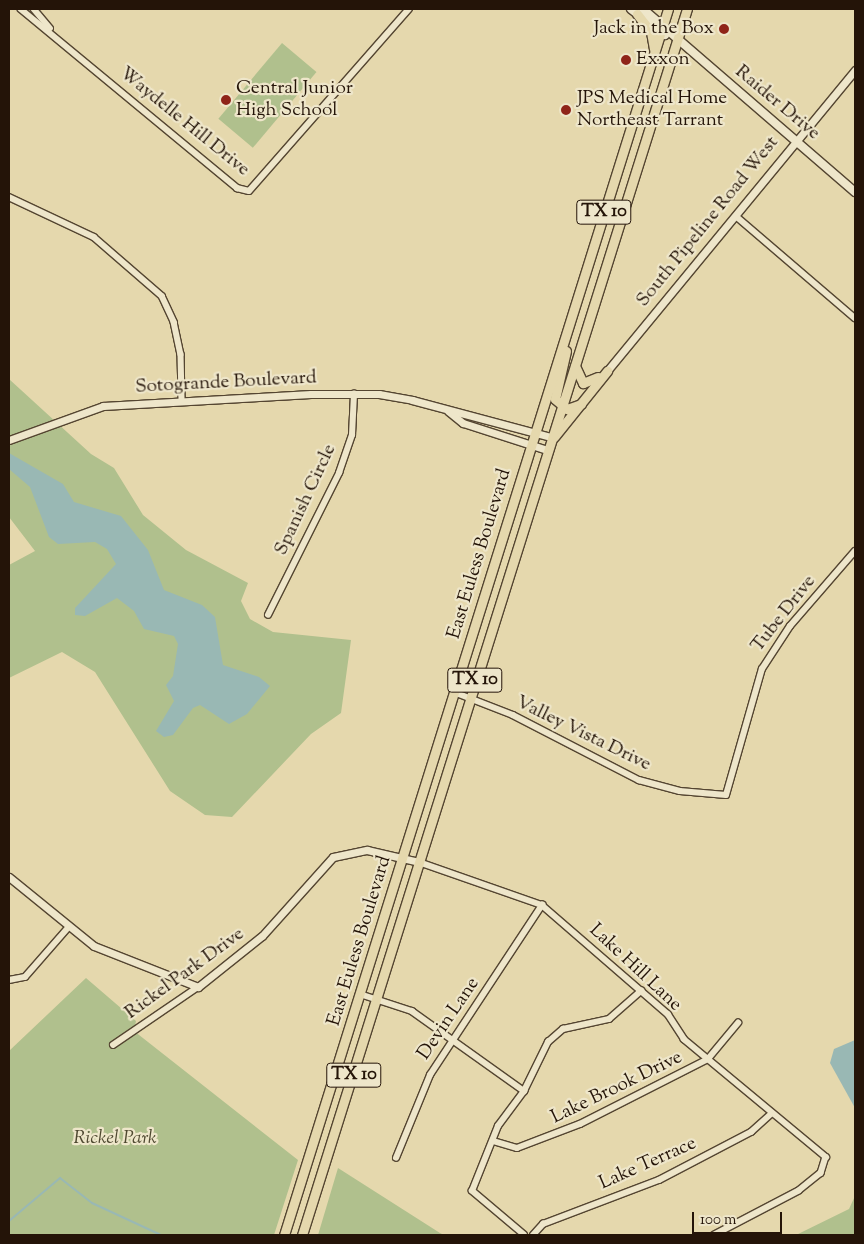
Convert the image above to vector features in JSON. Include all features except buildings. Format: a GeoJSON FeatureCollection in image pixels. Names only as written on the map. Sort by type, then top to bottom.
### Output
{"type":"FeatureCollection","features":[{"type":"Feature","properties":{"kind":"main road","name":"TX 10"},"geometry":{"type":"LineString","coordinates":[[662,29],[668,9]]}},
{"type":"Feature","properties":{"kind":"main road","name":"TX 10"},"geometry":{"type":"LineString","coordinates":[[677,40],[687,9]]}},
{"type":"Feature","properties":{"kind":"main road","name":"Raider Drive"},"geometry":{"type":"LineString","coordinates":[[637,10],[677,40],[855,192]]}},
{"type":"Feature","properties":{"kind":"main road"},"geometry":{"type":"LineString","coordinates":[[637,10],[650,32],[654,53]]}},
{"type":"Feature","properties":{"kind":"main road","name":"East Euless Boulevard"},"geometry":{"type":"LineString","coordinates":[[284,1235],[662,29]]}},
{"type":"Feature","properties":{"kind":"main road","name":"East Euless Boulevard"},"geometry":{"type":"LineString","coordinates":[[302,1235],[378,999],[470,696],[677,40]]}},
{"type":"Feature","properties":{"kind":"main road"},"geometry":{"type":"LineString","coordinates":[[600,224],[617,230]]}},
{"type":"Feature","properties":{"kind":"main road"},"geometry":{"type":"LineString","coordinates":[[568,326],[555,392],[561,407],[572,410],[581,404]]}},
{"type":"Feature","properties":{"kind":"main road"},"geometry":{"type":"LineString","coordinates":[[574,364],[583,383],[607,371]]}},
{"type":"Feature","properties":{"kind":"main road"},"geometry":{"type":"LineString","coordinates":[[549,443],[607,371]]}},
{"type":"Feature","properties":{"kind":"street","name":"Waydelle Hill Drive"},"geometry":{"type":"LineString","coordinates":[[21,9],[53,32],[237,188],[249,191],[410,9]]}},
{"type":"Feature","properties":{"kind":"street","name":"Waydelle Hill Drive"},"geometry":{"type":"LineString","coordinates":[[34,9],[53,32]]}},
{"type":"Feature","properties":{"kind":"street","name":"South Pipeline Road West"},"geometry":{"type":"LineString","coordinates":[[607,371],[855,70]]}},
{"type":"Feature","properties":{"kind":"street"},"geometry":{"type":"LineString","coordinates":[[9,198],[94,237],[162,296],[174,322],[181,354],[182,399]]}},
{"type":"Feature","properties":{"kind":"street"},"geometry":{"type":"LineString","coordinates":[[736,216],[855,318]]}},
{"type":"Feature","properties":{"kind":"street","name":"Sotogrande Boulevard"},"geometry":{"type":"LineString","coordinates":[[9,440],[88,410],[182,399],[354,394],[412,400],[448,411],[467,412],[535,432],[549,443]]}},
{"type":"Feature","properties":{"kind":"street","name":"Spanish Circle"},"geometry":{"type":"LineString","coordinates":[[268,615],[338,473],[352,435],[354,394]]}},
{"type":"Feature","properties":{"kind":"street","name":"Sotogrande Boulevard"},"geometry":{"type":"LineString","coordinates":[[448,411],[463,422],[531,444],[549,443]]}},
{"type":"Feature","properties":{"kind":"street","name":"Tube Drive"},"geometry":{"type":"LineString","coordinates":[[730,791],[762,669],[790,626],[855,551]]}},
{"type":"Feature","properties":{"kind":"street","name":"Valley Vista Drive"},"geometry":{"type":"LineString","coordinates":[[454,692],[470,696],[639,780],[680,790],[726,795],[730,791]]}},
{"type":"Feature","properties":{"kind":"street","name":"Rickel Park Drive"},"geometry":{"type":"LineString","coordinates":[[113,1045],[198,987],[262,936],[333,857],[358,850],[419,862]]}},
{"type":"Feature","properties":{"kind":"street","name":"Lake Hill Lane"},"geometry":{"type":"LineString","coordinates":[[419,862],[542,905],[642,991],[708,1059],[827,1160],[821,1173],[799,1191],[715,1235]]}},
{"type":"Feature","properties":{"kind":"street"},"geometry":{"type":"LineString","coordinates":[[9,877],[67,929],[104,952],[198,987]]}},
{"type":"Feature","properties":{"kind":"street","name":"Devin Lane"},"geometry":{"type":"LineString","coordinates":[[396,1158],[430,1075],[542,905]]}},
{"type":"Feature","properties":{"kind":"street"},"geometry":{"type":"LineString","coordinates":[[9,980],[25,977],[67,929]]}},
{"type":"Feature","properties":{"kind":"street"},"geometry":{"type":"LineString","coordinates":[[524,1235],[472,1191],[493,1141],[524,1091],[548,1042],[563,1029],[609,1019],[642,991]]}},
{"type":"Feature","properties":{"kind":"street"},"geometry":{"type":"LineString","coordinates":[[360,994],[412,1011],[524,1091]]}},
{"type":"Feature","properties":{"kind":"street","name":"Lake Brook Drive"},"geometry":{"type":"LineString","coordinates":[[493,1141],[516,1148],[539,1142],[708,1059],[738,1023]]}},
{"type":"Feature","properties":{"kind":"street","name":"Lake Terrace"},"geometry":{"type":"LineString","coordinates":[[533,1235],[543,1224],[659,1180],[751,1132],[772,1113]]}},
{"type":"Feature","properties":{"kind":"green space"},"geometry":{"type":"Polygon","coordinates":[[[282,43],[316,72],[253,148],[218,119],[282,43]]]}},
{"type":"Feature","properties":{"kind":"green space"},"geometry":{"type":"Polygon","coordinates":[[[9,379],[91,454],[114,468],[143,515],[186,550],[248,583],[241,601],[250,619],[273,632],[351,640],[341,713],[311,734],[232,817],[205,815],[170,791],[95,672],[62,652],[9,678],[9,565],[35,551],[9,517],[9,379]]]}},
{"type":"Feature","properties":{"kind":"green space","name":"Rickel Park"},"geometry":{"type":"Polygon","coordinates":[[[86,978],[136,1021],[134,1031],[298,1160],[274,1235],[9,1235],[9,1051],[86,978]]]}},
{"type":"Feature","properties":{"kind":"green space"},"geometry":{"type":"Polygon","coordinates":[[[338,1168],[440,1233],[444,1235],[318,1235],[338,1168]]]}},
{"type":"Feature","properties":{"kind":"green space"},"geometry":{"type":"Polygon","coordinates":[[[855,1196],[855,1235],[796,1235],[849,1209],[855,1196]]]}},
{"type":"Feature","properties":{"kind":"water"},"geometry":{"type":"Polygon","coordinates":[[[9,453],[63,484],[74,502],[121,516],[148,550],[164,590],[202,605],[215,617],[223,665],[259,677],[270,686],[247,714],[229,724],[200,705],[193,708],[173,735],[164,737],[156,731],[174,701],[166,685],[173,676],[178,644],[174,636],[144,629],[134,611],[117,598],[85,616],[75,615],[75,608],[116,564],[107,549],[95,542],[58,544],[49,537],[30,487],[9,469],[9,453]]]}},
{"type":"Feature","properties":{"kind":"water"},"geometry":{"type":"Polygon","coordinates":[[[855,1040],[855,1108],[830,1063],[834,1049],[855,1040]]]}},
{"type":"Feature","properties":{"kind":"waterway"},"geometry":{"type":"LineString","coordinates":[[9,1221],[60,1178],[92,1203],[161,1235]]}},
{"type":"Feature","properties":{"kind":"place","name":"Jack in the Box"},"geometry":{"type":"Point","coordinates":[724,29]}},
{"type":"Feature","properties":{"kind":"place","name":"Exxon"},"geometry":{"type":"Point","coordinates":[626,60]}},
{"type":"Feature","properties":{"kind":"place","name":"Central Junior High School"},"geometry":{"type":"Point","coordinates":[226,100]}},
{"type":"Feature","properties":{"kind":"place","name":"JPS Medical Home Northeast Tarrant"},"geometry":{"type":"Point","coordinates":[566,110]}}]}
